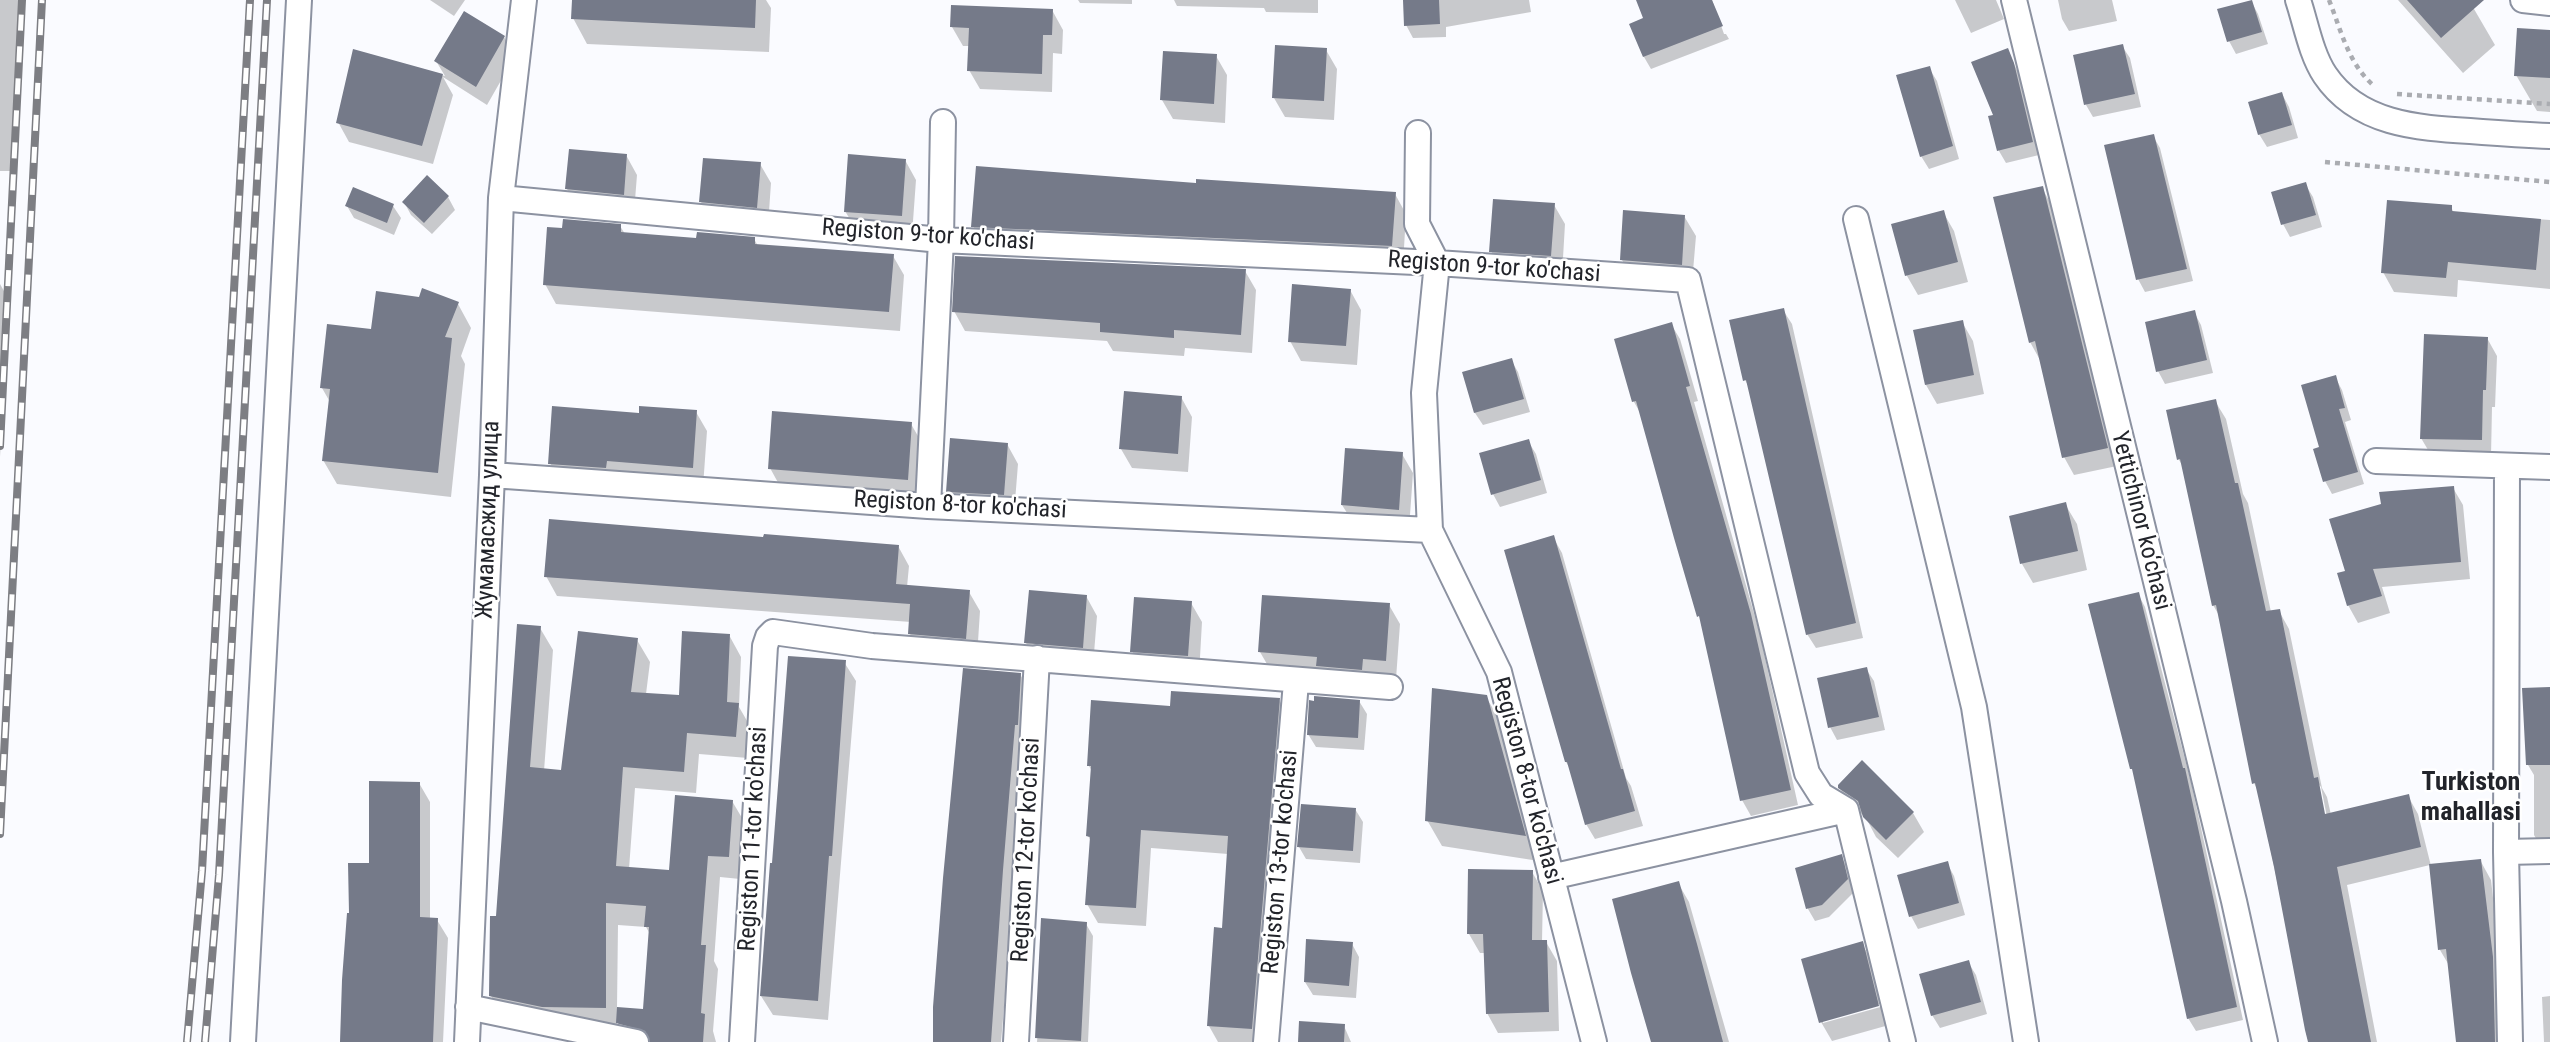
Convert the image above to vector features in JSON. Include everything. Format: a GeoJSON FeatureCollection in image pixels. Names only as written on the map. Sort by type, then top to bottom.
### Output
{"type":"FeatureCollection","features":[{"type":"Feature","properties":{"kind":"street"},"geometry":{"type":"LineString","coordinates":[[243,1042],[299,0]]}},
{"type":"Feature","properties":{"kind":"street","name":"Жумамасжид улица"},"geometry":{"type":"LineString","coordinates":[[467,1042],[492,475],[501,198],[524,0]]}},
{"type":"Feature","properties":{"kind":"street","name":"Yettichinor ko‘chasi"},"geometry":{"type":"LineString","coordinates":[[2014,0],[2234,901],[2265,1042]]}},
{"type":"Feature","properties":{"kind":"street"},"geometry":{"type":"LineString","coordinates":[[2298,0],[2318,63],[2326,76],[2346,98],[2372,114],[2386,121],[2417,128],[2550,136]]}},
{"type":"Feature","properties":{"kind":"street"},"geometry":{"type":"LineString","coordinates":[[2523,0],[2550,3]]}},
{"type":"Feature","properties":{"kind":"street"},"geometry":{"type":"LineString","coordinates":[[928,506],[941,240],[943,122]]}},
{"type":"Feature","properties":{"kind":"street"},"geometry":{"type":"LineString","coordinates":[[1418,133],[1418,224],[1437,263]]}},
{"type":"Feature","properties":{"kind":"street","name":"Registon 9-tor ko'chasi"},"geometry":{"type":"LineString","coordinates":[[501,198],[941,240],[1437,263],[1688,280],[1807,773],[1821,795],[1846,810]]}},
{"type":"Feature","properties":{"kind":"street"},"geometry":{"type":"LineString","coordinates":[[1856,219],[1974,707],[2026,1042]]}},
{"type":"Feature","properties":{"kind":"street","name":"Registon 8-tor ko'chasi"},"geometry":{"type":"LineString","coordinates":[[1437,263],[1424,393],[1430,530],[1500,672],[1594,1042]]}},
{"type":"Feature","properties":{"kind":"street"},"geometry":{"type":"LineString","coordinates":[[2376,461],[2550,467]]}},
{"type":"Feature","properties":{"kind":"street"},"geometry":{"type":"LineString","coordinates":[[2507,466],[2510,1042]]}},
{"type":"Feature","properties":{"kind":"street","name":"Registon 8-tor ko'chasi"},"geometry":{"type":"LineString","coordinates":[[492,475],[928,506],[1430,530]]}},
{"type":"Feature","properties":{"kind":"street","name":"Registon 11-tor ko'chasi"},"geometry":{"type":"LineString","coordinates":[[742,1042],[765,646],[768,637],[773,632],[872,646],[1037,658]]}},
{"type":"Feature","properties":{"kind":"street"},"geometry":{"type":"LineString","coordinates":[[1037,658],[1296,682],[1390,687]]}},
{"type":"Feature","properties":{"kind":"street","name":"Registon 12-tor ko'chasi"},"geometry":{"type":"LineString","coordinates":[[1016,1042],[1037,658]]}},
{"type":"Feature","properties":{"kind":"street","name":"Registon 13-tor ko'chasi"},"geometry":{"type":"LineString","coordinates":[[1266,1042],[1296,682]]}},
{"type":"Feature","properties":{"kind":"street"},"geometry":{"type":"LineString","coordinates":[[1551,877],[1846,810],[1903,1042]]}},
{"type":"Feature","properties":{"kind":"street"},"geometry":{"type":"LineString","coordinates":[[2507,852],[2550,852]]}},
{"type":"Feature","properties":{"kind":"street"},"geometry":{"type":"LineString","coordinates":[[468,1007],[636,1042]]}},
{"type":"Feature","properties":{"kind":"path"},"geometry":{"type":"LineString","coordinates":[[2329,0],[2360,73],[2382,89]]}},
{"type":"Feature","properties":{"kind":"path"},"geometry":{"type":"LineString","coordinates":[[2390,93],[2550,104]]}},
{"type":"Feature","properties":{"kind":"path"},"geometry":{"type":"LineString","coordinates":[[2325,162],[2550,182]]}},
{"type":"Feature","properties":{"kind":"building"},"geometry":{"type":"Polygon","coordinates":[[[572,0],[756,0],[755,28],[571,19],[572,0]]]}},
{"type":"Feature","properties":{"kind":"building"},"geometry":{"type":"Polygon","coordinates":[[[1403,0],[1439,0],[1440,24],[1404,26],[1403,0]]]}},
{"type":"Feature","properties":{"kind":"building"},"geometry":{"type":"Polygon","coordinates":[[[1636,0],[1712,0],[1723,26],[1643,57],[1629,24],[1643,18],[1636,0]]]}},
{"type":"Feature","properties":{"kind":"building"},"geometry":{"type":"Polygon","coordinates":[[[2252,0],[2262,32],[2227,42],[2217,9],[2252,0]]]}},
{"type":"Feature","properties":{"kind":"building"},"geometry":{"type":"Polygon","coordinates":[[[2407,0],[2484,0],[2441,38],[2407,0]]]}},
{"type":"Feature","properties":{"kind":"building"},"geometry":{"type":"Polygon","coordinates":[[[951,5],[1053,9],[1052,35],[1043,35],[1042,74],[967,71],[969,28],[950,27],[951,5]]]}},
{"type":"Feature","properties":{"kind":"building"},"geometry":{"type":"Polygon","coordinates":[[[464,11],[505,36],[476,87],[434,61],[464,11]]]}},
{"type":"Feature","properties":{"kind":"building"},"geometry":{"type":"Polygon","coordinates":[[[2517,28],[2550,30],[2550,78],[2514,76],[2517,28]]]}},
{"type":"Feature","properties":{"kind":"building"},"geometry":{"type":"Polygon","coordinates":[[[2123,44],[2135,94],[2084,105],[2073,55],[2123,44]]]}},
{"type":"Feature","properties":{"kind":"building"},"geometry":{"type":"Polygon","coordinates":[[[1275,45],[1327,48],[1324,101],[1272,98],[1275,45]]]}},
{"type":"Feature","properties":{"kind":"building"},"geometry":{"type":"Polygon","coordinates":[[[2008,48],[2033,142],[1997,151],[1988,116],[1993,115],[1971,62],[2008,48]]]}},
{"type":"Feature","properties":{"kind":"building"},"geometry":{"type":"Polygon","coordinates":[[[353,49],[443,74],[422,146],[336,123],[353,49]]]}},
{"type":"Feature","properties":{"kind":"building"},"geometry":{"type":"Polygon","coordinates":[[[1163,51],[1217,54],[1214,104],[1160,100],[1163,51]]]}},
{"type":"Feature","properties":{"kind":"building"},"geometry":{"type":"Polygon","coordinates":[[[1930,66],[1953,146],[1920,157],[1896,75],[1930,66]]]}},
{"type":"Feature","properties":{"kind":"building"},"geometry":{"type":"Polygon","coordinates":[[[2282,92],[2292,125],[2258,135],[2248,102],[2282,92]]]}},
{"type":"Feature","properties":{"kind":"building"},"geometry":{"type":"Polygon","coordinates":[[[2154,134],[2187,269],[2136,280],[2104,145],[2154,134]]]}},
{"type":"Feature","properties":{"kind":"building"},"geometry":{"type":"Polygon","coordinates":[[[569,149],[627,154],[624,195],[565,189],[569,149]]]}},
{"type":"Feature","properties":{"kind":"building"},"geometry":{"type":"Polygon","coordinates":[[[848,154],[906,159],[902,216],[844,212],[848,154]]]}},
{"type":"Feature","properties":{"kind":"building"},"geometry":{"type":"Polygon","coordinates":[[[703,158],[761,162],[757,208],[699,202],[703,158]]]}},
{"type":"Feature","properties":{"kind":"building"},"geometry":{"type":"Polygon","coordinates":[[[976,166],[1196,183],[1196,179],[1396,192],[1392,246],[971,227],[976,166]]]}},
{"type":"Feature","properties":{"kind":"building"},"geometry":{"type":"Polygon","coordinates":[[[427,175],[449,196],[424,223],[402,202],[427,175]]]}},
{"type":"Feature","properties":{"kind":"building"},"geometry":{"type":"Polygon","coordinates":[[[2306,182],[2316,215],[2281,225],[2271,192],[2306,182]]]}},
{"type":"Feature","properties":{"kind":"building"},"geometry":{"type":"Polygon","coordinates":[[[2043,186],[2108,448],[2062,458],[2035,341],[2029,343],[1993,197],[2043,186]]]}},
{"type":"Feature","properties":{"kind":"building"},"geometry":{"type":"Polygon","coordinates":[[[353,187],[394,204],[387,223],[345,206],[353,187]]]}},
{"type":"Feature","properties":{"kind":"building"},"geometry":{"type":"Polygon","coordinates":[[[1493,199],[1555,203],[1551,256],[1489,252],[1493,199]]]}},
{"type":"Feature","properties":{"kind":"building"},"geometry":{"type":"Polygon","coordinates":[[[2387,200],[2452,205],[2452,211],[2541,219],[2536,270],[2448,262],[2446,278],[2381,273],[2387,200]]]}},
{"type":"Feature","properties":{"kind":"building"},"geometry":{"type":"Polygon","coordinates":[[[1623,210],[1685,215],[1682,265],[1620,260],[1623,210]]]}},
{"type":"Feature","properties":{"kind":"building"},"geometry":{"type":"Polygon","coordinates":[[[1944,210],[1958,262],[1905,276],[1891,224],[1944,210]]]}},
{"type":"Feature","properties":{"kind":"building"},"geometry":{"type":"Polygon","coordinates":[[[563,219],[621,224],[621,232],[696,238],[697,232],[755,237],[755,244],[894,254],[889,312],[543,285],[547,227],[562,228],[563,219]]]}},
{"type":"Feature","properties":{"kind":"building"},"geometry":{"type":"Polygon","coordinates":[[[955,256],[1246,269],[1241,335],[1174,330],[1174,338],[1100,332],[1100,323],[952,312],[955,256]]]}},
{"type":"Feature","properties":{"kind":"building"},"geometry":{"type":"Polygon","coordinates":[[[1292,284],[1351,289],[1346,346],[1288,342],[1292,284]]]}},
{"type":"Feature","properties":{"kind":"building"},"geometry":{"type":"Polygon","coordinates":[[[422,288],[459,302],[445,337],[452,338],[438,473],[322,461],[330,389],[320,388],[327,324],[371,329],[376,291],[419,297],[422,288]]]}},
{"type":"Feature","properties":{"kind":"building"},"geometry":{"type":"Polygon","coordinates":[[[1784,308],[1856,623],[1806,635],[1746,380],[1743,381],[1729,320],[1784,308]]]}},
{"type":"Feature","properties":{"kind":"building"},"geometry":{"type":"Polygon","coordinates":[[[2195,310],[2207,360],[2156,372],[2145,322],[2195,310]]]}},
{"type":"Feature","properties":{"kind":"building"},"geometry":{"type":"Polygon","coordinates":[[[1963,320],[1974,375],[1925,385],[1913,330],[1963,320]]]}},
{"type":"Feature","properties":{"kind":"building"},"geometry":{"type":"Polygon","coordinates":[[[1672,322],[1690,386],[1686,387],[1751,614],[1791,790],[1740,801],[1699,616],[1697,617],[1636,401],[1632,402],[1614,339],[1672,322]]]}},
{"type":"Feature","properties":{"kind":"building"},"geometry":{"type":"Polygon","coordinates":[[[2424,334],[2488,337],[2482,440],[2420,439],[2424,334]]]}},
{"type":"Feature","properties":{"kind":"building"},"geometry":{"type":"Polygon","coordinates":[[[1512,358],[1524,399],[1474,413],[1462,372],[1512,358]]]}},
{"type":"Feature","properties":{"kind":"building"},"geometry":{"type":"Polygon","coordinates":[[[2336,375],[2345,408],[2339,409],[2358,472],[2323,482],[2313,449],[2319,447],[2301,385],[2336,375]]]}},
{"type":"Feature","properties":{"kind":"building"},"geometry":{"type":"Polygon","coordinates":[[[1124,391],[1182,396],[1178,454],[1119,449],[1124,391]]]}},
{"type":"Feature","properties":{"kind":"building"},"geometry":{"type":"Polygon","coordinates":[[[2216,399],[2235,483],[2238,483],[2266,611],[2280,609],[2314,778],[2318,777],[2325,814],[2409,794],[2421,847],[2337,867],[2371,1042],[2308,1042],[2305,1030],[2274,867],[2255,783],[2252,784],[2216,605],[2212,606],[2180,459],[2177,460],[2166,410],[2216,399]]]}},
{"type":"Feature","properties":{"kind":"building"},"geometry":{"type":"Polygon","coordinates":[[[552,406],[639,413],[639,406],[697,410],[693,468],[607,461],[606,468],[548,464],[552,406]]]}},
{"type":"Feature","properties":{"kind":"building"},"geometry":{"type":"Polygon","coordinates":[[[772,411],[912,422],[908,480],[768,469],[772,411]]]}},
{"type":"Feature","properties":{"kind":"building"},"geometry":{"type":"Polygon","coordinates":[[[950,438],[1008,443],[1004,495],[946,492],[950,438]]]}},
{"type":"Feature","properties":{"kind":"building"},"geometry":{"type":"Polygon","coordinates":[[[1529,439],[1541,480],[1491,495],[1479,453],[1529,439]]]}},
{"type":"Feature","properties":{"kind":"building"},"geometry":{"type":"Polygon","coordinates":[[[1345,448],[1403,452],[1399,510],[1341,505],[1345,448]]]}},
{"type":"Feature","properties":{"kind":"building"},"geometry":{"type":"Polygon","coordinates":[[[2454,486],[2461,562],[2373,569],[2382,596],[2347,606],[2337,573],[2345,571],[2329,519],[2381,504],[2379,492],[2454,486]]]}},
{"type":"Feature","properties":{"kind":"building"},"geometry":{"type":"Polygon","coordinates":[[[2066,502],[2078,551],[2020,564],[2009,516],[2066,502]]]}},
{"type":"Feature","properties":{"kind":"building"},"geometry":{"type":"Polygon","coordinates":[[[549,519],[899,545],[896,584],[970,590],[966,639],[908,634],[910,604],[544,577],[549,519]]]}},
{"type":"Feature","properties":{"kind":"building"},"geometry":{"type":"Polygon","coordinates":[[[1554,535],[1635,811],[1585,825],[1504,550],[1554,535]]]}},
{"type":"Feature","properties":{"kind":"building"},"geometry":{"type":"Polygon","coordinates":[[[1029,590],[1087,595],[1083,648],[1024,643],[1029,590]]]}},
{"type":"Feature","properties":{"kind":"building"},"geometry":{"type":"Polygon","coordinates":[[[2139,592],[2185,768],[2237,1007],[2187,1019],[2132,769],[2088,604],[2139,592]]]}},
{"type":"Feature","properties":{"kind":"building"},"geometry":{"type":"Polygon","coordinates":[[[1262,595],[1390,603],[1386,661],[1363,659],[1362,670],[1316,666],[1317,657],[1258,652],[1262,595]]]}},
{"type":"Feature","properties":{"kind":"building"},"geometry":{"type":"Polygon","coordinates":[[[1134,597],[1192,601],[1188,656],[1130,652],[1134,597]]]}},
{"type":"Feature","properties":{"kind":"building"},"geometry":{"type":"Polygon","coordinates":[[[517,624],[541,626],[530,767],[561,770],[578,631],[638,638],[631,692],[679,695],[682,631],[730,634],[727,702],[739,703],[736,737],[687,733],[684,772],[623,767],[616,866],[669,870],[675,795],[733,800],[729,857],[708,856],[701,945],[706,945],[701,1013],[705,1014],[703,1042],[650,1042],[645,1031],[616,1023],[617,1007],[643,1009],[649,927],[644,927],[646,906],[606,903],[606,1008],[542,1007],[489,996],[490,916],[496,916],[517,624]]]}},
{"type":"Feature","properties":{"kind":"building"},"geometry":{"type":"Polygon","coordinates":[[[788,656],[846,660],[818,1001],[760,996],[788,656]]]}},
{"type":"Feature","properties":{"kind":"building"},"geometry":{"type":"Polygon","coordinates":[[[1867,667],[1879,717],[1828,728],[1817,678],[1867,667]]]}},
{"type":"Feature","properties":{"kind":"building"},"geometry":{"type":"Polygon","coordinates":[[[963,668],[1021,673],[1018,725],[1015,725],[991,1042],[933,1042],[933,1007],[943,878],[963,668]]]}},
{"type":"Feature","properties":{"kind":"building"},"geometry":{"type":"Polygon","coordinates":[[[2550,687],[2550,765],[2526,765],[2522,688],[2550,687]]]}},
{"type":"Feature","properties":{"kind":"building"},"geometry":{"type":"Polygon","coordinates":[[[1432,688],[1487,695],[1526,836],[1425,821],[1432,688]]]}},
{"type":"Feature","properties":{"kind":"building"},"geometry":{"type":"Polygon","coordinates":[[[1171,691],[1280,698],[1252,1029],[1207,1026],[1214,927],[1222,928],[1228,836],[1141,830],[1136,908],[1085,905],[1090,837],[1086,836],[1091,766],[1087,766],[1091,700],[1170,706],[1171,691]]]}},
{"type":"Feature","properties":{"kind":"building"},"geometry":{"type":"Polygon","coordinates":[[[1314,696],[1360,700],[1358,738],[1307,735],[1309,700],[1314,701],[1314,696]]]}},
{"type":"Feature","properties":{"kind":"building"},"geometry":{"type":"Polygon","coordinates":[[[1862,760],[1914,812],[1886,840],[1863,817],[1858,801],[1838,788],[1862,760]]]}},
{"type":"Feature","properties":{"kind":"building"},"geometry":{"type":"Polygon","coordinates":[[[369,781],[420,782],[420,917],[438,918],[433,1042],[340,1042],[342,980],[349,913],[348,863],[369,863],[369,781]]]}},
{"type":"Feature","properties":{"kind":"building"},"geometry":{"type":"Polygon","coordinates":[[[1301,804],[1356,808],[1353,851],[1297,847],[1301,804]]]}},
{"type":"Feature","properties":{"kind":"building"},"geometry":{"type":"Polygon","coordinates":[[[1842,854],[1848,879],[1822,905],[1806,909],[1795,868],[1842,854]]]}},
{"type":"Feature","properties":{"kind":"building"},"geometry":{"type":"Polygon","coordinates":[[[2481,859],[2493,957],[2495,1042],[2456,1042],[2446,949],[2438,950],[2429,864],[2481,859]]]}},
{"type":"Feature","properties":{"kind":"building"},"geometry":{"type":"Polygon","coordinates":[[[1948,861],[1959,903],[1909,917],[1897,875],[1948,861]]]}},
{"type":"Feature","properties":{"kind":"building"},"geometry":{"type":"Polygon","coordinates":[[[1468,869],[1533,870],[1532,940],[1547,940],[1549,1012],[1486,1014],[1483,934],[1467,934],[1468,869]]]}},
{"type":"Feature","properties":{"kind":"building"},"geometry":{"type":"Polygon","coordinates":[[[1679,881],[1723,1042],[1651,1042],[1631,973],[1612,899],[1679,881]]]}},
{"type":"Feature","properties":{"kind":"building"},"geometry":{"type":"Polygon","coordinates":[[[1041,918],[1087,922],[1081,1041],[1035,1038],[1041,918]]]}},
{"type":"Feature","properties":{"kind":"building"},"geometry":{"type":"Polygon","coordinates":[[[1306,939],[1353,942],[1349,986],[1304,982],[1306,939]]]}},
{"type":"Feature","properties":{"kind":"building"},"geometry":{"type":"Polygon","coordinates":[[[1863,941],[1879,1006],[1819,1023],[1801,959],[1863,941]]]}},
{"type":"Feature","properties":{"kind":"building"},"geometry":{"type":"Polygon","coordinates":[[[1969,960],[1981,1002],[1931,1016],[1919,974],[1969,960]]]}},
{"type":"Feature","properties":{"kind":"building"},"geometry":{"type":"Polygon","coordinates":[[[1299,1021],[1345,1024],[1344,1042],[1298,1042],[1299,1021]]]}},
{"type":"Feature","properties":{"kind":"railway"},"geometry":{"type":"LineString","coordinates":[[0,446],[22,0]]}},
{"type":"Feature","properties":{"kind":"railway"},"geometry":{"type":"LineString","coordinates":[[0,834],[42,0]]}},
{"type":"Feature","properties":{"kind":"railway"},"geometry":{"type":"LineString","coordinates":[[187,1042],[202,871],[250,0]]}},
{"type":"Feature","properties":{"kind":"railway"},"geometry":{"type":"LineString","coordinates":[[205,1042],[219,875],[267,0]]}},
{"type":"Feature","properties":{"kind":"district","name":"Turkiston mahallasi"},"geometry":{"type":"Point","coordinates":[2471,798]}}]}
